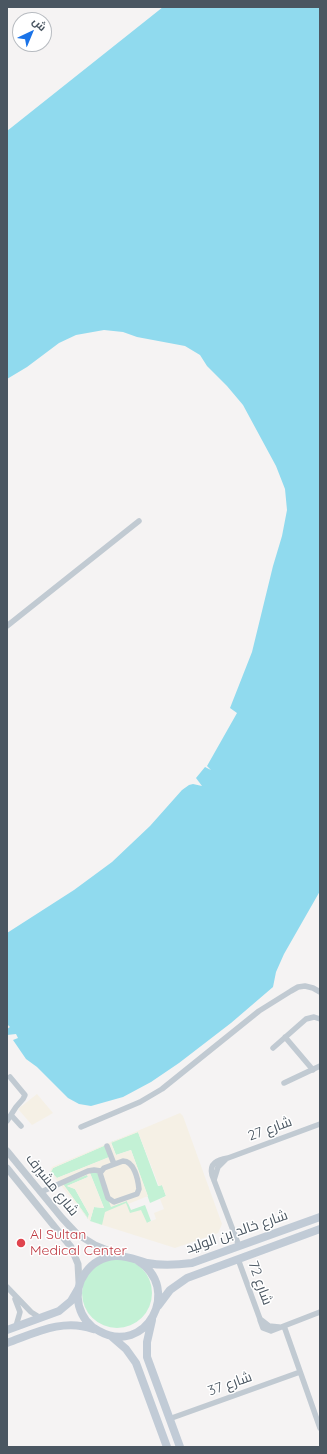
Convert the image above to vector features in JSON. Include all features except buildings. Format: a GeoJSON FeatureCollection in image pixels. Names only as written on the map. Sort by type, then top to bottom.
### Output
{"type":"FeatureCollection","features":[{"type":"Feature","properties":{"kind":"main road","name":"شارع خالد بن الوليد"},"geometry":{"type":"LineString","coordinates":[[137,1260],[159,1265],[181,1264],[203,1260],[320,1217]]}},
{"type":"Feature","properties":{"kind":"main road","name":"شارع خالد بن الوليد"},"geometry":{"type":"LineString","coordinates":[[157,1306],[170,1290],[187,1278],[320,1229]]}},
{"type":"Feature","properties":{"kind":"main road"},"geometry":{"type":"LineString","coordinates":[[7,1330],[39,1317],[52,1314],[65,1306],[75,1295],[88,1269],[93,1264],[107,1257],[122,1256],[137,1260],[151,1272],[159,1295],[147,1342],[147,1357],[180,1447]]}},
{"type":"Feature","properties":{"kind":"main road"},"geometry":{"type":"LineString","coordinates":[[79,1285],[78,1302],[82,1315],[96,1330]]}},
{"type":"Feature","properties":{"kind":"main road"},"geometry":{"type":"LineString","coordinates":[[110,1336],[124,1336],[131,1334],[144,1328],[153,1317]]}},
{"type":"Feature","properties":{"kind":"main road"},"geometry":{"type":"LineString","coordinates":[[7,1343],[58,1325],[78,1325],[110,1336],[126,1349],[136,1363],[167,1447]]}},
{"type":"Feature","properties":{"kind":"street"},"geometry":{"type":"LineString","coordinates":[[7,626],[139,521]]}},
{"type":"Feature","properties":{"kind":"street"},"geometry":{"type":"LineString","coordinates":[[81,1127],[140,1102],[162,1089],[259,1011],[291,991],[305,986],[320,992]]}},
{"type":"Feature","properties":{"kind":"street"},"geometry":{"type":"LineString","coordinates":[[273,1048],[308,1018],[314,1017],[320,1019]]}},
{"type":"Feature","properties":{"kind":"street"},"geometry":{"type":"LineString","coordinates":[[286,1037],[313,1070]]}},
{"type":"Feature","properties":{"kind":"street"},"geometry":{"type":"LineString","coordinates":[[284,1083],[320,1066]]}},
{"type":"Feature","properties":{"kind":"street"},"geometry":{"type":"LineString","coordinates":[[7,1121],[25,1095],[10,1077]]}},
{"type":"Feature","properties":{"kind":"street"},"geometry":{"type":"LineString","coordinates":[[11,1115],[21,1126]]}},
{"type":"Feature","properties":{"kind":"street","name":"شارع 27"},"geometry":{"type":"LineString","coordinates":[[239,1246],[211,1171],[214,1163],[217,1160],[228,1158],[320,1124]]}},
{"type":"Feature","properties":{"kind":"street"},"geometry":{"type":"LineString","coordinates":[[107,1146],[114,1164]]}},
{"type":"Feature","properties":{"kind":"street","name":"شارع مشيرف"},"geometry":{"type":"LineString","coordinates":[[7,1151],[77,1234],[95,1245],[122,1256]]}},
{"type":"Feature","properties":{"kind":"street"},"geometry":{"type":"LineString","coordinates":[[41,1192],[91,1170],[101,1171],[104,1168],[125,1161],[130,1163],[139,1186],[137,1194],[116,1202],[111,1202],[103,1184],[100,1174],[101,1171]]}},
{"type":"Feature","properties":{"kind":"street","name":"شارع مشيرف"},"geometry":{"type":"LineString","coordinates":[[7,1168],[71,1247],[78,1264],[79,1285]]}},
{"type":"Feature","properties":{"kind":"street","name":"شارع 72"},"geometry":{"type":"LineString","coordinates":[[238,1259],[261,1325],[267,1330],[274,1330],[281,1327]]}},
{"type":"Feature","properties":{"kind":"street"},"geometry":{"type":"LineString","coordinates":[[7,1287],[31,1312],[39,1317]]}},
{"type":"Feature","properties":{"kind":"street"},"geometry":{"type":"LineString","coordinates":[[14,1295],[20,1312],[16,1326]]}},
{"type":"Feature","properties":{"kind":"street"},"geometry":{"type":"LineString","coordinates":[[320,1312],[281,1327],[300,1372],[320,1428]]}},
{"type":"Feature","properties":{"kind":"street","name":"شارع 37"},"geometry":{"type":"LineString","coordinates":[[169,1419],[300,1372]]}},
{"type":"Feature","properties":{"kind":"green space"},"geometry":{"type":"Polygon","coordinates":[[[138,1132],[158,1186],[162,1185],[166,1196],[150,1203],[131,1150],[116,1155],[111,1142],[138,1132]]]}},
{"type":"Feature","properties":{"kind":"green space"},"geometry":{"type":"Polygon","coordinates":[[[106,1145],[110,1157],[57,1178],[51,1172],[53,1168],[106,1145]]]}},
{"type":"Feature","properties":{"kind":"green space"},"geometry":{"type":"Polygon","coordinates":[[[97,1171],[127,1201],[131,1210],[145,1205],[151,1221],[147,1223],[102,1225],[90,1221],[94,1207],[104,1208],[90,1173],[97,1171]]]}},
{"type":"Feature","properties":{"kind":"green space"},"geometry":{"type":"Polygon","coordinates":[[[87,1174],[88,1177],[67,1186],[75,1189],[89,1214],[88,1219],[63,1184],[87,1174]]]}},
{"type":"Feature","properties":{"kind":"green space"},"geometry":{"type":"Polygon","coordinates":[[[117,1258],[130,1261],[142,1268],[149,1280],[152,1293],[149,1306],[142,1318],[130,1325],[117,1328],[104,1325],[92,1318],[85,1306],[82,1293],[85,1280],[92,1268],[104,1261],[117,1258]]]}},
{"type":"Feature","properties":{"kind":"sand"},"geometry":{"type":"Polygon","coordinates":[[[37,1094],[53,1113],[32,1125],[18,1109],[37,1094]]]}},
{"type":"Feature","properties":{"kind":"sand"},"geometry":{"type":"Polygon","coordinates":[[[180,1113],[183,1116],[222,1224],[218,1233],[175,1248],[102,1225],[105,1212],[126,1203],[130,1213],[141,1210],[147,1223],[156,1219],[154,1213],[164,1209],[160,1199],[166,1196],[162,1185],[159,1186],[138,1132],[111,1143],[116,1155],[131,1150],[148,1196],[128,1204],[127,1201],[111,1207],[97,1171],[90,1173],[104,1208],[94,1207],[90,1221],[50,1172],[52,1167],[180,1113]],[[106,1145],[53,1168],[51,1172],[57,1178],[109,1157],[106,1145]],[[87,1175],[63,1184],[88,1218],[89,1214],[75,1189],[67,1186],[88,1177],[87,1175]]]}},
{"type":"Feature","properties":{"kind":"water"},"geometry":{"type":"Polygon","coordinates":[[[163,7],[320,7],[320,891],[284,954],[276,972],[273,987],[231,1023],[179,1063],[151,1082],[123,1097],[91,1106],[79,1104],[68,1098],[37,1067],[26,1059],[13,1040],[18,1038],[16,1034],[7,1035],[7,1029],[10,1027],[7,1024],[7,933],[74,890],[112,862],[150,826],[182,790],[193,784],[202,786],[196,778],[205,767],[211,770],[207,766],[237,713],[230,708],[252,652],[273,566],[282,536],[287,510],[285,489],[276,466],[243,405],[207,366],[200,355],[185,346],[137,337],[123,332],[104,330],[76,335],[59,343],[27,367],[7,379],[7,131],[163,7]]]}},
{"type":"Feature","properties":{"kind":"place","name":"Al Sultan Medical Center"},"geometry":{"type":"Point","coordinates":[21,1243]}}]}
